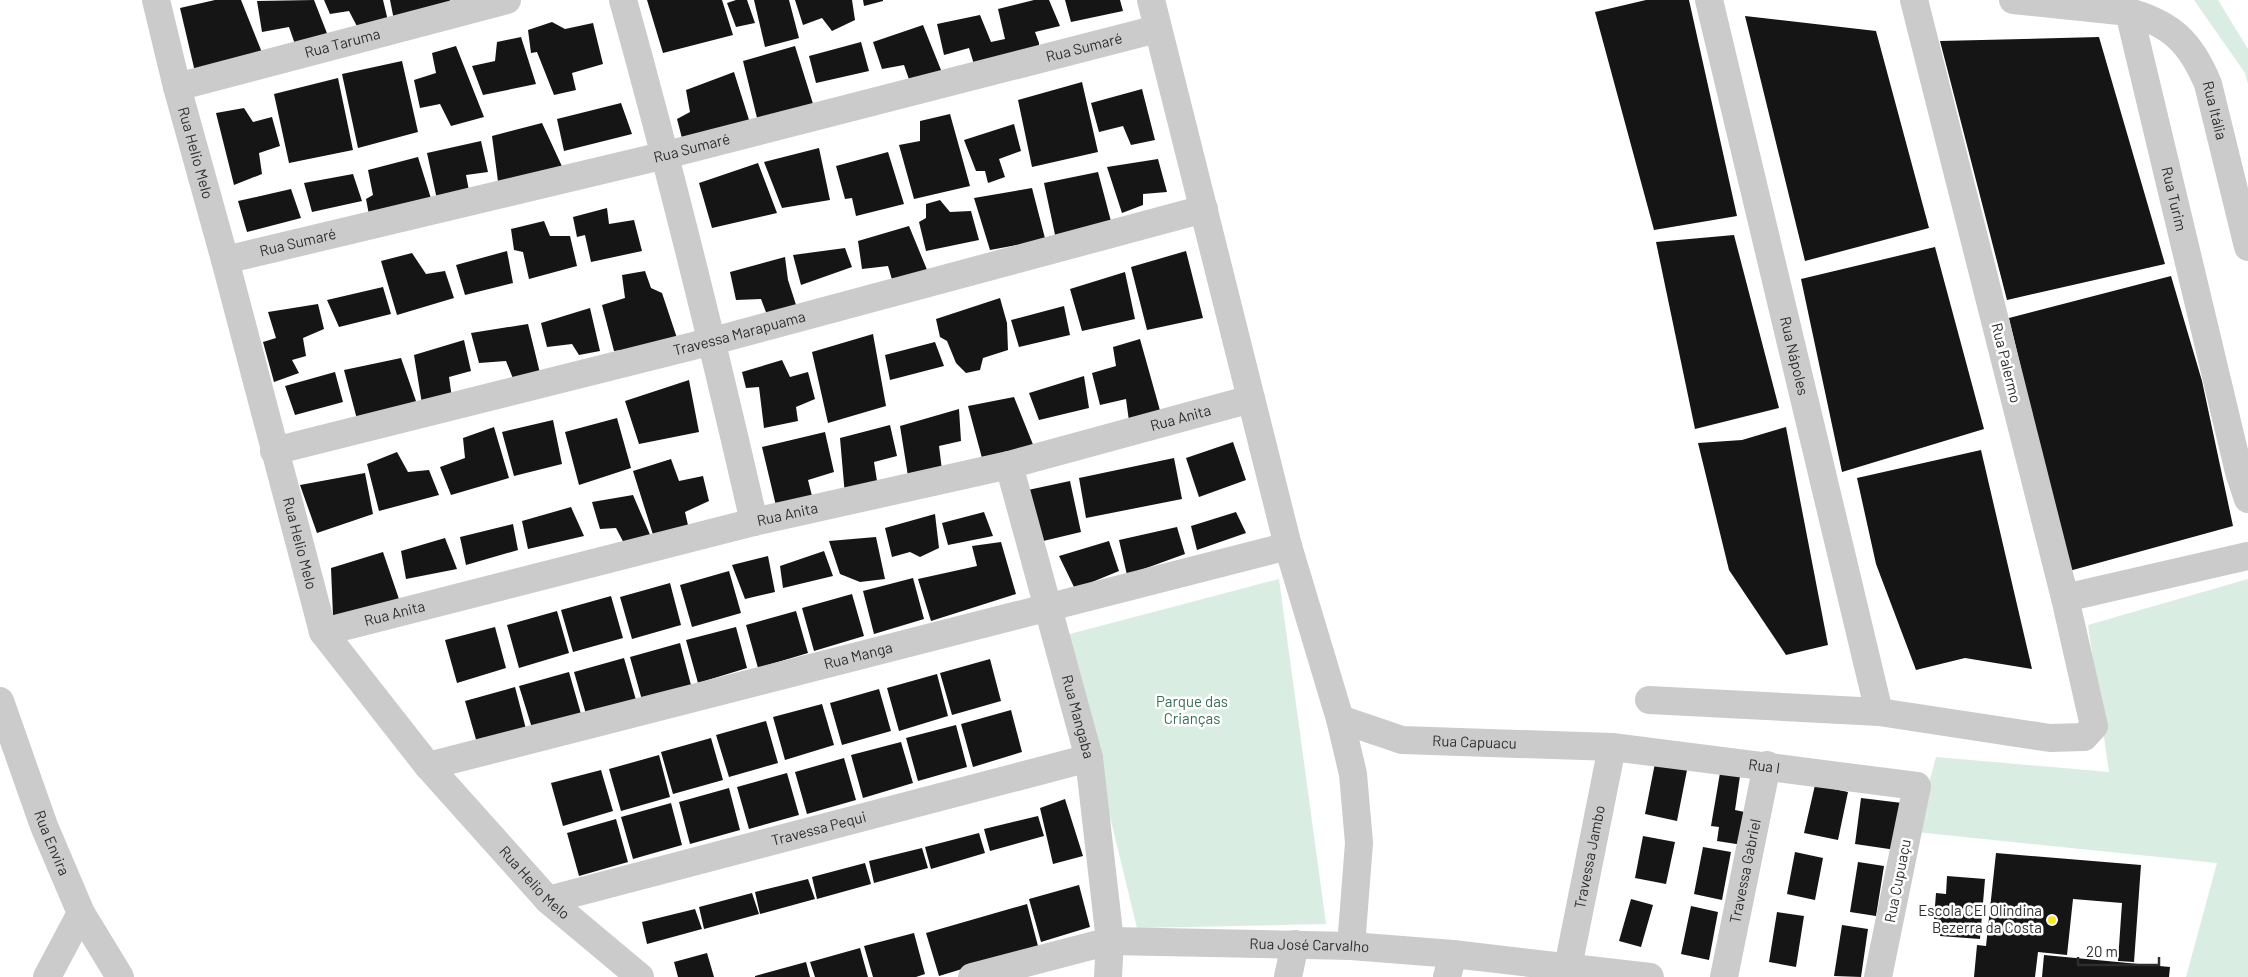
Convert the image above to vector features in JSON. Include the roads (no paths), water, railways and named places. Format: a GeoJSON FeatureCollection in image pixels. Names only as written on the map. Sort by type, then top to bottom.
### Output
{"type":"FeatureCollection","features":[{"type":"Feature","properties":{"kind":"street","name":"Rua Helio Melo"},"geometry":{"type":"LineString","coordinates":[[156,0],[177,87],[225,260],[323,632],[428,766],[548,900],[640,977]]}},
{"type":"Feature","properties":{"kind":"street","name":"Rua Taruma"},"geometry":{"type":"LineString","coordinates":[[177,87],[508,0]]}},
{"type":"Feature","properties":{"kind":"street"},"geometry":{"type":"LineString","coordinates":[[622,0],[666,155],[713,341],[754,522]]}},
{"type":"Feature","properties":{"kind":"street"},"geometry":{"type":"LineString","coordinates":[[1151,0],[1288,546],[1340,719],[1353,774],[1359,843],[1350,946]]}},
{"type":"Feature","properties":{"kind":"street","name":"Rua Nápoles"},"geometry":{"type":"LineString","coordinates":[[1708,0],[1879,712]]}},
{"type":"Feature","properties":{"kind":"street","name":"Rua Palermo"},"geometry":{"type":"LineString","coordinates":[[1879,712],[2050,738],[2084,737],[2094,726],[2065,598],[1914,0]]}},
{"type":"Feature","properties":{"kind":"street"},"geometry":{"type":"LineString","coordinates":[[2013,0],[2129,12]]}},
{"type":"Feature","properties":{"kind":"street","name":"Rua Itália"},"geometry":{"type":"LineString","coordinates":[[2129,12],[2150,18],[2170,29],[2187,45],[2200,63],[2208,84],[2248,247]]}},
{"type":"Feature","properties":{"kind":"street","name":"Rua Turim"},"geometry":{"type":"LineString","coordinates":[[2129,12],[2237,463],[2248,499]]}},
{"type":"Feature","properties":{"kind":"street","name":"Rua Sumaré"},"geometry":{"type":"LineString","coordinates":[[225,260],[666,155],[1157,29]]}},
{"type":"Feature","properties":{"kind":"street","name":"Travessa Marapuama"},"geometry":{"type":"LineString","coordinates":[[274,451],[713,341],[1204,209]]}},
{"type":"Feature","properties":{"kind":"street","name":"Rua Anita"},"geometry":{"type":"LineString","coordinates":[[323,632],[754,522],[1009,465],[1251,398]]}},
{"type":"Feature","properties":{"kind":"street","name":"Rua Mangaba"},"geometry":{"type":"LineString","coordinates":[[1009,465],[1089,758],[1110,941],[1108,977]]}},
{"type":"Feature","properties":{"kind":"street","name":"Rua Manga"},"geometry":{"type":"LineString","coordinates":[[428,766],[1288,546]]}},
{"type":"Feature","properties":{"kind":"street"},"geometry":{"type":"LineString","coordinates":[[2065,598],[2248,556]]}},
{"type":"Feature","properties":{"kind":"street"},"geometry":{"type":"LineString","coordinates":[[1649,700],[1879,712]]}},
{"type":"Feature","properties":{"kind":"street","name":"Rua Envira"},"geometry":{"type":"LineString","coordinates":[[0,701],[44,826],[81,913],[120,977]]}},
{"type":"Feature","properties":{"kind":"street","name":"Rua Capuacu"},"geometry":{"type":"LineString","coordinates":[[1340,719],[1402,740],[1612,747]]}},
{"type":"Feature","properties":{"kind":"street","name":"Rua I"},"geometry":{"type":"LineString","coordinates":[[1612,747],[1767,765],[1917,786]]}},
{"type":"Feature","properties":{"kind":"street","name":"Travessa Jambo"},"geometry":{"type":"LineString","coordinates":[[1568,967],[1612,747]]}},
{"type":"Feature","properties":{"kind":"street","name":"Travessa Pequi"},"geometry":{"type":"LineString","coordinates":[[548,900],[1089,758]]}},
{"type":"Feature","properties":{"kind":"street","name":"Travessa Gabriel"},"geometry":{"type":"LineString","coordinates":[[1724,977],[1767,765]]}},
{"type":"Feature","properties":{"kind":"street","name":"Rua Cupuaçu"},"geometry":{"type":"LineString","coordinates":[[1878,977],[1917,786]]}},
{"type":"Feature","properties":{"kind":"street"},"geometry":{"type":"LineString","coordinates":[[47,977],[81,913]]}},
{"type":"Feature","properties":{"kind":"street","name":"Rua José Carvalho"},"geometry":{"type":"LineString","coordinates":[[972,977],[1110,941],[1350,946],[1450,965],[1568,967],[1615,975],[1650,977]]}},
{"type":"Feature","properties":{"kind":"street"},"geometry":{"type":"LineString","coordinates":[[1288,977],[1295,944]]}},
{"type":"Feature","properties":{"kind":"place","name":"Escola CEI Olindina Bezerra da Costa"},"geometry":{"type":"Point","coordinates":[2052,920]}},
{"type":"Feature","properties":{"kind":"park label","name":"Parque das Crianças"},"geometry":{"type":"Point","coordinates":[1192,710]}}]}
